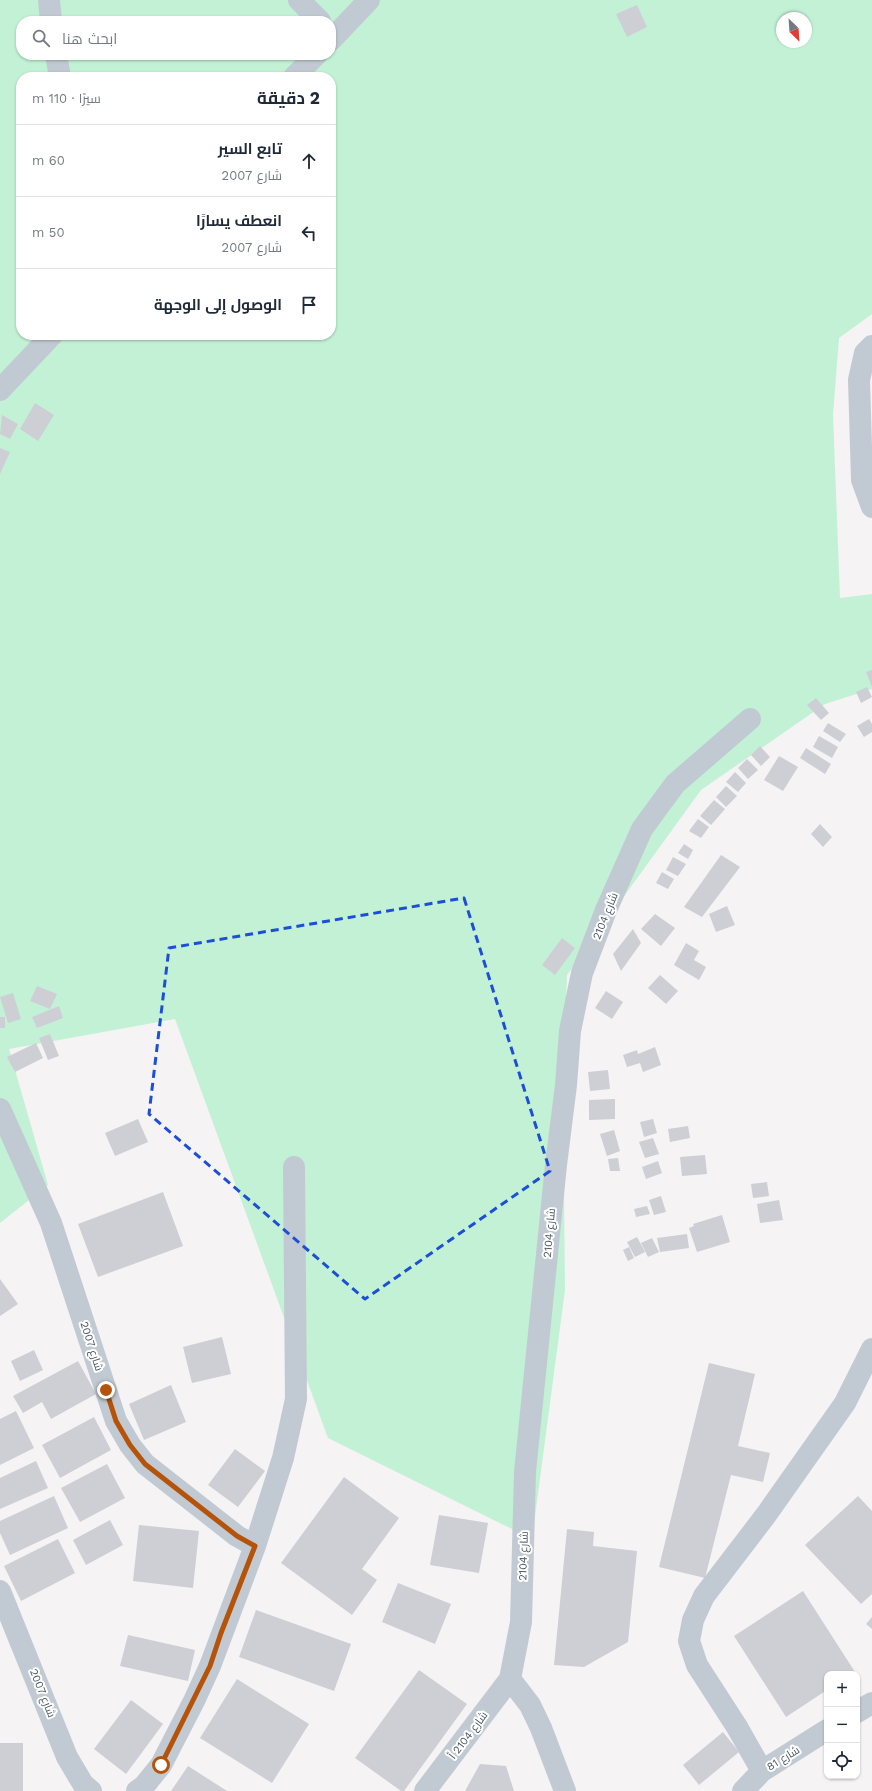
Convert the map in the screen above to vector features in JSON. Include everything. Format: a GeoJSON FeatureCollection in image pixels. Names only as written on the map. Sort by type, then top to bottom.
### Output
{"type":"FeatureCollection","features":[{"type":"Feature","properties":{"kind":"street"},"geometry":{"type":"LineString","coordinates":[[49,0],[51,16]]}},
{"type":"Feature","properties":{"kind":"street"},"geometry":{"type":"LineString","coordinates":[[298,0],[314,16]]}},
{"type":"Feature","properties":{"kind":"street"},"geometry":{"type":"LineString","coordinates":[[336,26],[369,0]]}},
{"type":"Feature","properties":{"kind":"street"},"geometry":{"type":"LineString","coordinates":[[57,60],[59,72]]}},
{"type":"Feature","properties":{"kind":"street"},"geometry":{"type":"LineString","coordinates":[[299,72],[311,60]]}},
{"type":"Feature","properties":{"kind":"street"},"geometry":{"type":"LineString","coordinates":[[0,390],[47,340]]}},
{"type":"Feature","properties":{"kind":"street"},"geometry":{"type":"LineString","coordinates":[[872,346],[865,353],[859,380],[862,480],[872,507]]}},
{"type":"Feature","properties":{"kind":"street","name":"شارع 2104"},"geometry":{"type":"LineString","coordinates":[[510,1680],[521,1622],[525,1472],[556,1164],[566,1085],[570,1031],[582,973],[606,910],[642,829],[675,784],[750,719]]}},
{"type":"Feature","properties":{"kind":"street","name":"شارع 2007"},"geometry":{"type":"LineString","coordinates":[[0,1109],[51,1223],[116,1421],[130,1445],[145,1464],[237,1536],[255,1546]]}},
{"type":"Feature","properties":{"kind":"street"},"geometry":{"type":"LineString","coordinates":[[137,1791],[144,1786],[161,1765],[210,1666],[221,1633],[255,1546],[283,1458],[296,1399],[294,1167]]}},
{"type":"Feature","properties":{"kind":"street"},"geometry":{"type":"LineString","coordinates":[[762,1771],[737,1727],[697,1665],[689,1641],[693,1620],[704,1596],[766,1515],[845,1403],[872,1349]]}},
{"type":"Feature","properties":{"kind":"street","name":"شارع 2007"},"geometry":{"type":"LineString","coordinates":[[0,1591],[68,1757],[83,1784],[91,1791]]}},
{"type":"Feature","properties":{"kind":"street"},"geometry":{"type":"LineString","coordinates":[[510,1680],[533,1711],[542,1728],[565,1791]]}},
{"type":"Feature","properties":{"kind":"street","name":"شارع 2104 أ"},"geometry":{"type":"LineString","coordinates":[[425,1791],[510,1680]]}},
{"type":"Feature","properties":{"kind":"street"},"geometry":{"type":"LineString","coordinates":[[860,1710],[872,1703]]}},
{"type":"Feature","properties":{"kind":"street","name":"شارع 81"},"geometry":{"type":"LineString","coordinates":[[743,1791],[762,1771],[824,1732]]}},
{"type":"Feature","properties":{"kind":"highlighted area"},"geometry":{"type":"Polygon","coordinates":[[[464,898],[550,1171],[365,1299],[149,1114],[169,948],[464,898]]]}},
{"type":"Feature","properties":{"kind":"green space"},"geometry":{"type":"Polygon","coordinates":[[[0,0],[872,0],[872,314],[839,338],[833,415],[840,598],[872,594],[872,689],[825,704],[701,790],[567,975],[563,1100],[565,1290],[532,1539],[328,1438],[175,1019],[9,1049],[48,1185],[0,1223],[0,0]]]}},
{"type":"Feature","properties":{"kind":"building"},"geometry":{"type":"Polygon","coordinates":[[[637,5],[647,27],[627,37],[616,14],[637,5]]]}},
{"type":"Feature","properties":{"kind":"building"},"geometry":{"type":"Polygon","coordinates":[[[35,403],[54,415],[38,441],[20,429],[35,403]]]}},
{"type":"Feature","properties":{"kind":"building"},"geometry":{"type":"Polygon","coordinates":[[[2,415],[18,424],[10,439],[0,434],[2,415]]]}},
{"type":"Feature","properties":{"kind":"building"},"geometry":{"type":"Polygon","coordinates":[[[0,448],[10,452],[0,474],[0,448]]]}},
{"type":"Feature","properties":{"kind":"building"},"geometry":{"type":"Polygon","coordinates":[[[872,670],[872,687],[866,672],[872,670]]]}},
{"type":"Feature","properties":{"kind":"building"},"geometry":{"type":"Polygon","coordinates":[[[867,687],[872,697],[861,703],[856,692],[867,687]]]}},
{"type":"Feature","properties":{"kind":"building"},"geometry":{"type":"Polygon","coordinates":[[[816,698],[829,713],[821,720],[807,705],[816,698]]]}},
{"type":"Feature","properties":{"kind":"building"},"geometry":{"type":"Polygon","coordinates":[[[869,719],[872,724],[872,732],[864,737],[857,726],[869,719]]]}},
{"type":"Feature","properties":{"kind":"building"},"geometry":{"type":"Polygon","coordinates":[[[828,723],[846,734],[840,742],[823,731],[828,723]]]}},
{"type":"Feature","properties":{"kind":"building"},"geometry":{"type":"Polygon","coordinates":[[[819,736],[838,747],[832,758],[813,747],[819,736]]]}},
{"type":"Feature","properties":{"kind":"building"},"geometry":{"type":"Polygon","coordinates":[[[760,746],[770,757],[761,766],[751,755],[760,746]]]}},
{"type":"Feature","properties":{"kind":"building"},"geometry":{"type":"Polygon","coordinates":[[[806,748],[831,764],[825,774],[800,758],[806,748]]]}},
{"type":"Feature","properties":{"kind":"building"},"geometry":{"type":"Polygon","coordinates":[[[779,756],[798,767],[783,791],[764,780],[779,756]]]}},
{"type":"Feature","properties":{"kind":"building"},"geometry":{"type":"Polygon","coordinates":[[[747,759],[758,770],[748,779],[738,768],[747,759]]]}},
{"type":"Feature","properties":{"kind":"building"},"geometry":{"type":"Polygon","coordinates":[[[735,772],[746,783],[738,792],[726,782],[735,772]]]}},
{"type":"Feature","properties":{"kind":"building"},"geometry":{"type":"Polygon","coordinates":[[[726,786],[737,796],[726,807],[716,797],[726,786]]]}},
{"type":"Feature","properties":{"kind":"building"},"geometry":{"type":"Polygon","coordinates":[[[714,800],[725,809],[711,825],[700,816],[714,800]]]}},
{"type":"Feature","properties":{"kind":"building"},"geometry":{"type":"Polygon","coordinates":[[[698,819],[709,827],[701,838],[689,831],[698,819]]]}},
{"type":"Feature","properties":{"kind":"building"},"geometry":{"type":"Polygon","coordinates":[[[820,824],[832,837],[823,847],[811,834],[820,824]]]}},
{"type":"Feature","properties":{"kind":"building"},"geometry":{"type":"Polygon","coordinates":[[[684,844],[693,850],[688,859],[678,853],[684,844]]]}},
{"type":"Feature","properties":{"kind":"building"},"geometry":{"type":"Polygon","coordinates":[[[721,855],[740,867],[702,917],[684,907],[721,855]]]}},
{"type":"Feature","properties":{"kind":"building"},"geometry":{"type":"Polygon","coordinates":[[[673,857],[686,864],[678,876],[666,870],[673,857]]]}},
{"type":"Feature","properties":{"kind":"building"},"geometry":{"type":"Polygon","coordinates":[[[662,872],[674,879],[668,889],[656,883],[662,872]]]}},
{"type":"Feature","properties":{"kind":"building"},"geometry":{"type":"Polygon","coordinates":[[[727,906],[735,925],[716,932],[709,914],[727,906]]]}},
{"type":"Feature","properties":{"kind":"building"},"geometry":{"type":"Polygon","coordinates":[[[655,914],[675,928],[661,946],[641,929],[655,914]]]}},
{"type":"Feature","properties":{"kind":"building"},"geometry":{"type":"Polygon","coordinates":[[[633,929],[641,943],[621,971],[613,954],[633,929]]]}},
{"type":"Feature","properties":{"kind":"building"},"geometry":{"type":"Polygon","coordinates":[[[562,938],[575,948],[555,975],[542,965],[562,938]]]}},
{"type":"Feature","properties":{"kind":"building"},"geometry":{"type":"Polygon","coordinates":[[[686,943],[699,951],[694,960],[706,967],[699,980],[674,965],[686,943]]]}},
{"type":"Feature","properties":{"kind":"building"},"geometry":{"type":"Polygon","coordinates":[[[660,975],[678,991],[666,1004],[648,988],[660,975]]]}},
{"type":"Feature","properties":{"kind":"building"},"geometry":{"type":"Polygon","coordinates":[[[37,986],[57,994],[50,1009],[30,1001],[37,986]]]}},
{"type":"Feature","properties":{"kind":"building"},"geometry":{"type":"Polygon","coordinates":[[[606,991],[623,1002],[612,1019],[595,1008],[606,991]]]}},
{"type":"Feature","properties":{"kind":"building"},"geometry":{"type":"Polygon","coordinates":[[[13,993],[21,1019],[8,1023],[0,997],[13,993]]]}},
{"type":"Feature","properties":{"kind":"building"},"geometry":{"type":"Polygon","coordinates":[[[59,1006],[63,1018],[37,1028],[32,1017],[59,1006]]]}},
{"type":"Feature","properties":{"kind":"building"},"geometry":{"type":"Polygon","coordinates":[[[0,1017],[5,1017],[5,1028],[0,1028],[0,1017]]]}},
{"type":"Feature","properties":{"kind":"building"},"geometry":{"type":"Polygon","coordinates":[[[50,1034],[59,1056],[48,1060],[39,1038],[50,1034]]]}},
{"type":"Feature","properties":{"kind":"building"},"geometry":{"type":"Polygon","coordinates":[[[36,1043],[43,1058],[15,1072],[7,1057],[36,1043]]]}},
{"type":"Feature","properties":{"kind":"building"},"geometry":{"type":"Polygon","coordinates":[[[655,1047],[661,1065],[643,1072],[640,1063],[627,1067],[623,1055],[637,1050],[638,1054],[655,1047]]]}},
{"type":"Feature","properties":{"kind":"building"},"geometry":{"type":"Polygon","coordinates":[[[608,1070],[610,1089],[590,1091],[588,1072],[608,1070]]]}},
{"type":"Feature","properties":{"kind":"building"},"geometry":{"type":"Polygon","coordinates":[[[615,1099],[615,1119],[589,1120],[589,1100],[615,1099]]]}},
{"type":"Feature","properties":{"kind":"building"},"geometry":{"type":"Polygon","coordinates":[[[138,1119],[148,1142],[115,1156],[105,1133],[138,1119]]]}},
{"type":"Feature","properties":{"kind":"building"},"geometry":{"type":"Polygon","coordinates":[[[653,1119],[657,1133],[644,1137],[640,1122],[653,1119]]]}},
{"type":"Feature","properties":{"kind":"building"},"geometry":{"type":"Polygon","coordinates":[[[688,1126],[690,1138],[670,1142],[668,1129],[688,1126]]]}},
{"type":"Feature","properties":{"kind":"building"},"geometry":{"type":"Polygon","coordinates":[[[614,1130],[620,1151],[607,1156],[600,1134],[614,1130]]]}},
{"type":"Feature","properties":{"kind":"building"},"geometry":{"type":"Polygon","coordinates":[[[653,1138],[659,1154],[645,1158],[639,1142],[653,1138]]]}},
{"type":"Feature","properties":{"kind":"building"},"geometry":{"type":"Polygon","coordinates":[[[705,1155],[707,1174],[682,1176],[680,1157],[705,1155]]]}},
{"type":"Feature","properties":{"kind":"building"},"geometry":{"type":"Polygon","coordinates":[[[618,1158],[620,1171],[610,1171],[608,1159],[618,1158]]]}},
{"type":"Feature","properties":{"kind":"building"},"geometry":{"type":"Polygon","coordinates":[[[658,1161],[662,1173],[646,1179],[642,1167],[658,1161]]]}},
{"type":"Feature","properties":{"kind":"building"},"geometry":{"type":"Polygon","coordinates":[[[767,1182],[769,1196],[753,1198],[751,1184],[767,1182]]]}},
{"type":"Feature","properties":{"kind":"building"},"geometry":{"type":"Polygon","coordinates":[[[163,1192],[183,1246],[98,1277],[78,1224],[163,1192]]]}},
{"type":"Feature","properties":{"kind":"building"},"geometry":{"type":"Polygon","coordinates":[[[661,1196],[666,1212],[654,1215],[649,1200],[661,1196]]]}},
{"type":"Feature","properties":{"kind":"building"},"geometry":{"type":"Polygon","coordinates":[[[779,1200],[783,1220],[760,1223],[757,1204],[779,1200]]]}},
{"type":"Feature","properties":{"kind":"building"},"geometry":{"type":"Polygon","coordinates":[[[647,1206],[650,1214],[636,1217],[634,1209],[647,1206]]]}},
{"type":"Feature","properties":{"kind":"building"},"geometry":{"type":"Polygon","coordinates":[[[722,1215],[730,1242],[697,1252],[689,1228],[694,1226],[693,1224],[722,1215]]]}},
{"type":"Feature","properties":{"kind":"building"},"geometry":{"type":"Polygon","coordinates":[[[687,1234],[689,1248],[660,1252],[657,1238],[687,1234]]]}},
{"type":"Feature","properties":{"kind":"building"},"geometry":{"type":"Polygon","coordinates":[[[637,1237],[645,1252],[635,1257],[627,1242],[637,1237]]]}},
{"type":"Feature","properties":{"kind":"building"},"geometry":{"type":"Polygon","coordinates":[[[652,1238],[659,1252],[648,1257],[641,1243],[652,1238]]]}},
{"type":"Feature","properties":{"kind":"building"},"geometry":{"type":"Polygon","coordinates":[[[629,1247],[634,1258],[628,1261],[623,1250],[629,1247]]]}},
{"type":"Feature","properties":{"kind":"building"},"geometry":{"type":"Polygon","coordinates":[[[0,1279],[18,1304],[0,1316],[0,1279]]]}},
{"type":"Feature","properties":{"kind":"building"},"geometry":{"type":"Polygon","coordinates":[[[222,1337],[231,1374],[192,1383],[183,1347],[222,1337]]]}},
{"type":"Feature","properties":{"kind":"building"},"geometry":{"type":"Polygon","coordinates":[[[34,1350],[43,1370],[20,1381],[11,1361],[34,1350]]]}},
{"type":"Feature","properties":{"kind":"building"},"geometry":{"type":"Polygon","coordinates":[[[78,1361],[96,1394],[51,1419],[42,1402],[23,1413],[13,1396],[78,1361]]]}},
{"type":"Feature","properties":{"kind":"building"},"geometry":{"type":"Polygon","coordinates":[[[709,1363],[755,1374],[738,1446],[770,1453],[763,1482],[731,1475],[705,1578],[659,1567],[709,1363]]]}},
{"type":"Feature","properties":{"kind":"building"},"geometry":{"type":"Polygon","coordinates":[[[171,1385],[186,1422],[144,1440],[129,1404],[171,1385]]]}},
{"type":"Feature","properties":{"kind":"building"},"geometry":{"type":"Polygon","coordinates":[[[16,1411],[34,1448],[0,1465],[0,1419],[16,1411]]]}},
{"type":"Feature","properties":{"kind":"building"},"geometry":{"type":"Polygon","coordinates":[[[94,1417],[111,1450],[60,1478],[42,1445],[94,1417]]]}},
{"type":"Feature","properties":{"kind":"building"},"geometry":{"type":"Polygon","coordinates":[[[235,1449],[265,1471],[238,1507],[208,1485],[235,1449]]]}},
{"type":"Feature","properties":{"kind":"building"},"geometry":{"type":"Polygon","coordinates":[[[36,1461],[48,1488],[0,1509],[0,1478],[36,1461]]]}},
{"type":"Feature","properties":{"kind":"building"},"geometry":{"type":"Polygon","coordinates":[[[107,1464],[125,1498],[80,1522],[61,1488],[107,1464]]]}},
{"type":"Feature","properties":{"kind":"building"},"geometry":{"type":"Polygon","coordinates":[[[344,1477],[399,1518],[362,1569],[377,1580],[352,1615],[281,1563],[344,1477]]]}},
{"type":"Feature","properties":{"kind":"building"},"geometry":{"type":"Polygon","coordinates":[[[54,1496],[68,1528],[10,1555],[0,1533],[0,1521],[54,1496]]]}},
{"type":"Feature","properties":{"kind":"building"},"geometry":{"type":"Polygon","coordinates":[[[858,1496],[872,1511],[872,1594],[861,1604],[805,1545],[858,1496]]]}},
{"type":"Feature","properties":{"kind":"building"},"geometry":{"type":"Polygon","coordinates":[[[439,1515],[488,1523],[479,1573],[430,1565],[439,1515]]]}},
{"type":"Feature","properties":{"kind":"building"},"geometry":{"type":"Polygon","coordinates":[[[110,1520],[123,1545],[86,1565],[73,1540],[110,1520]]]}},
{"type":"Feature","properties":{"kind":"building"},"geometry":{"type":"Polygon","coordinates":[[[139,1525],[199,1531],[193,1588],[133,1581],[139,1525]]]}},
{"type":"Feature","properties":{"kind":"building"},"geometry":{"type":"Polygon","coordinates":[[[567,1529],[594,1532],[593,1546],[637,1551],[628,1642],[584,1667],[554,1665],[567,1529]]]}},
{"type":"Feature","properties":{"kind":"building"},"geometry":{"type":"Polygon","coordinates":[[[58,1539],[75,1573],[21,1601],[4,1566],[58,1539]]]}},
{"type":"Feature","properties":{"kind":"building"},"geometry":{"type":"Polygon","coordinates":[[[398,1583],[451,1604],[435,1644],[382,1622],[398,1583]]]}},
{"type":"Feature","properties":{"kind":"building"},"geometry":{"type":"Polygon","coordinates":[[[803,1591],[854,1671],[824,1671],[824,1692],[786,1717],[734,1636],[803,1591]]]}},
{"type":"Feature","properties":{"kind":"building"},"geometry":{"type":"Polygon","coordinates":[[[256,1610],[351,1644],[334,1691],[239,1657],[256,1610]]]}},
{"type":"Feature","properties":{"kind":"building"},"geometry":{"type":"Polygon","coordinates":[[[872,1617],[872,1629],[866,1624],[872,1617]]]}},
{"type":"Feature","properties":{"kind":"building"},"geometry":{"type":"Polygon","coordinates":[[[128,1635],[195,1650],[188,1681],[120,1666],[128,1635]]]}},
{"type":"Feature","properties":{"kind":"building"},"geometry":{"type":"Polygon","coordinates":[[[419,1670],[467,1704],[404,1791],[401,1791],[355,1758],[419,1670]]]}},
{"type":"Feature","properties":{"kind":"building"},"geometry":{"type":"Polygon","coordinates":[[[237,1679],[309,1724],[272,1783],[200,1738],[237,1679]]]}},
{"type":"Feature","properties":{"kind":"building"},"geometry":{"type":"Polygon","coordinates":[[[131,1700],[163,1724],[126,1774],[94,1749],[131,1700]]]}},
{"type":"Feature","properties":{"kind":"building"},"geometry":{"type":"Polygon","coordinates":[[[723,1732],[739,1752],[699,1785],[683,1765],[723,1732]]]}},
{"type":"Feature","properties":{"kind":"building"},"geometry":{"type":"Polygon","coordinates":[[[0,1743],[23,1743],[23,1791],[0,1791],[0,1743]]]}},
{"type":"Feature","properties":{"kind":"building"},"geometry":{"type":"Polygon","coordinates":[[[480,1764],[506,1766],[514,1791],[465,1791],[480,1764]]]}},
{"type":"Feature","properties":{"kind":"building"},"geometry":{"type":"Polygon","coordinates":[[[188,1766],[227,1791],[171,1791],[188,1766]]]}},
{"type":"Feature","properties":{"kind":"route"},"geometry":{"type":"LineString","coordinates":[[106,1390],[116,1421],[130,1445],[145,1464],[237,1536],[255,1546],[221,1633],[210,1666],[174,1742],[161,1765]]}}]}
